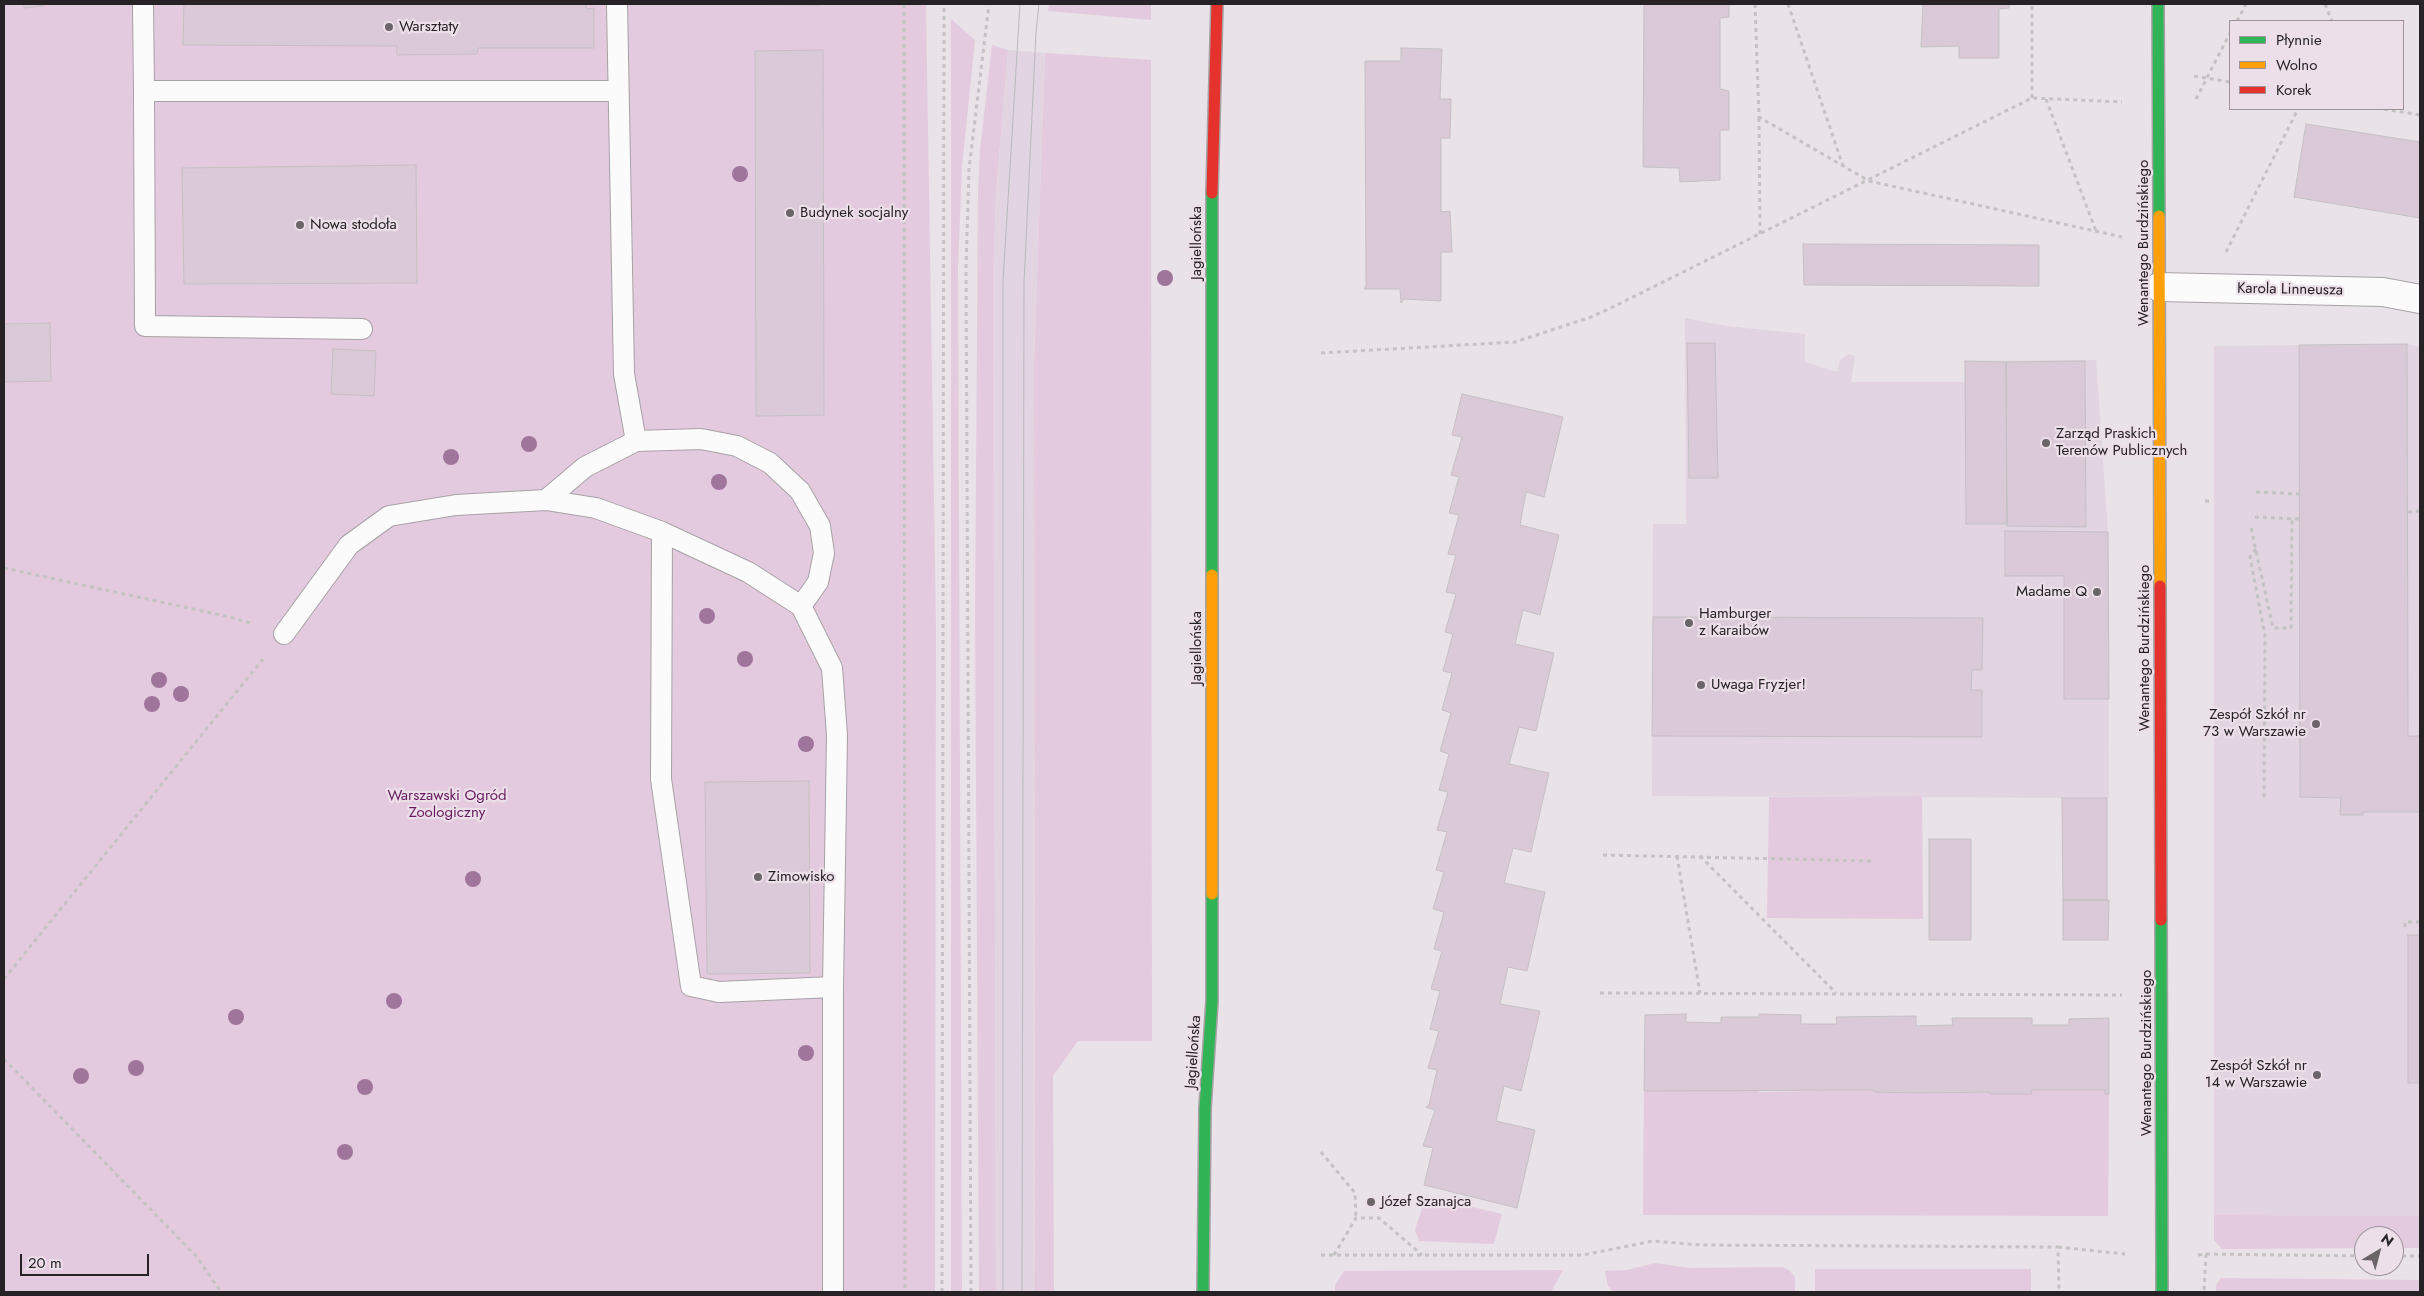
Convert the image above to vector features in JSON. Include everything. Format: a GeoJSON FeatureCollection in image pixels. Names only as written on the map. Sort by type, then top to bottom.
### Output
{"type":"FeatureCollection","features":[{"type":"Feature","properties":{"kind":"street","name":"Jagiellońska"},"geometry":{"type":"LineString","coordinates":[[1203,1292],[1205,1108],[1212,1001],[1212,163],[1217,4]]}},
{"type":"Feature","properties":{"kind":"street","name":"Wenantego Burdzińskiego"},"geometry":{"type":"LineString","coordinates":[[2158,4],[2162,1292]]}},
{"type":"Feature","properties":{"kind":"street","name":"Karola Linneusza"},"geometry":{"type":"LineString","coordinates":[[2159,287],[2383,292],[2420,299]]}},
{"type":"Feature","properties":{"kind":"lane"},"geometry":{"type":"LineString","coordinates":[[143,4],[145,326],[362,329]]}},
{"type":"Feature","properties":{"kind":"lane"},"geometry":{"type":"LineString","coordinates":[[616,4],[624,374],[636,440]]}},
{"type":"Feature","properties":{"kind":"lane"},"geometry":{"type":"LineString","coordinates":[[144,91],[617,91]]}},
{"type":"Feature","properties":{"kind":"lane"},"geometry":{"type":"LineString","coordinates":[[546,500],[585,467],[636,440],[702,439],[737,446],[770,463],[800,491],[820,526],[824,553],[818,582],[801,606]]}},
{"type":"Feature","properties":{"kind":"lane"},"geometry":{"type":"LineString","coordinates":[[284,634],[349,545],[389,516],[456,505],[546,500],[596,508],[662,532],[748,572],[801,606],[832,668],[837,735],[833,1292]]}},
{"type":"Feature","properties":{"kind":"lane"},"geometry":{"type":"LineString","coordinates":[[662,532],[661,779],[691,986],[719,992],[834,987]]}},
{"type":"Feature","properties":{"kind":"path"},"geometry":{"type":"LineString","coordinates":[[904,4],[905,1292]]}},
{"type":"Feature","properties":{"kind":"path"},"geometry":{"type":"LineString","coordinates":[[942,1292],[944,4]]}},
{"type":"Feature","properties":{"kind":"path"},"geometry":{"type":"LineString","coordinates":[[971,1292],[966,268],[969,169],[989,4]]}},
{"type":"Feature","properties":{"kind":"path"},"geometry":{"type":"LineString","coordinates":[[1755,4],[1760,117],[1760,234]]}},
{"type":"Feature","properties":{"kind":"path"},"geometry":{"type":"LineString","coordinates":[[1788,4],[1844,166]]}},
{"type":"Feature","properties":{"kind":"path"},"geometry":{"type":"LineString","coordinates":[[2032,4],[2032,98]]}},
{"type":"Feature","properties":{"kind":"path"},"geometry":{"type":"LineString","coordinates":[[2238,20],[2246,4]]}},
{"type":"Feature","properties":{"kind":"path"},"geometry":{"type":"LineString","coordinates":[[2325,4],[2332,20]]}},
{"type":"Feature","properties":{"kind":"path"},"geometry":{"type":"LineString","coordinates":[[2192,107],[2229,36]]}},
{"type":"Feature","properties":{"kind":"path"},"geometry":{"type":"LineString","coordinates":[[2188,75],[2229,82]]}},
{"type":"Feature","properties":{"kind":"path"},"geometry":{"type":"LineString","coordinates":[[1320,353],[1515,342],[1591,317],[2032,98],[2127,102]]}},
{"type":"Feature","properties":{"kind":"path"},"geometry":{"type":"LineString","coordinates":[[2046,99],[2096,232]]}},
{"type":"Feature","properties":{"kind":"path"},"geometry":{"type":"LineString","coordinates":[[2224,255],[2297,110]]}},
{"type":"Feature","properties":{"kind":"path"},"geometry":{"type":"LineString","coordinates":[[2390,110],[2420,115]]}},
{"type":"Feature","properties":{"kind":"path"},"geometry":{"type":"LineString","coordinates":[[1760,117],[1869,180],[2096,232],[2126,237]]}},
{"type":"Feature","properties":{"kind":"path"},"geometry":{"type":"LineString","coordinates":[[2256,492],[2299,494]]}},
{"type":"Feature","properties":{"kind":"path"},"geometry":{"type":"LineString","coordinates":[[2205,501],[2213,501]]}},
{"type":"Feature","properties":{"kind":"path"},"geometry":{"type":"LineString","coordinates":[[2408,512],[2420,511]]}},
{"type":"Feature","properties":{"kind":"path"},"geometry":{"type":"LineString","coordinates":[[2255,517],[2299,518]]}},
{"type":"Feature","properties":{"kind":"path"},"geometry":{"type":"LineString","coordinates":[[2251,528],[2273,628],[2291,628],[2292,518]]}},
{"type":"Feature","properties":{"kind":"path"},"geometry":{"type":"LineString","coordinates":[[2256,549],[2250,557],[2265,636],[2264,799]]}},
{"type":"Feature","properties":{"kind":"path"},"geometry":{"type":"LineString","coordinates":[[4,568],[230,616],[284,634],[4,979]]}},
{"type":"Feature","properties":{"kind":"path"},"geometry":{"type":"LineString","coordinates":[[1603,855],[1875,861]]}},
{"type":"Feature","properties":{"kind":"path"},"geometry":{"type":"LineString","coordinates":[[1677,856],[1700,993]]}},
{"type":"Feature","properties":{"kind":"path"},"geometry":{"type":"LineString","coordinates":[[1700,856],[1837,994]]}},
{"type":"Feature","properties":{"kind":"path"},"geometry":{"type":"LineString","coordinates":[[2405,927],[2405,922],[2420,922]]}},
{"type":"Feature","properties":{"kind":"path"},"geometry":{"type":"LineString","coordinates":[[1600,993],[2122,995]]}},
{"type":"Feature","properties":{"kind":"path"},"geometry":{"type":"LineString","coordinates":[[4,1059],[196,1256],[221,1292]]}},
{"type":"Feature","properties":{"kind":"path"},"geometry":{"type":"LineString","coordinates":[[1321,1152],[1355,1193],[1356,1218],[1333,1256]]}},
{"type":"Feature","properties":{"kind":"path"},"geometry":{"type":"LineString","coordinates":[[1356,1218],[1379,1218],[1422,1255]]}},
{"type":"Feature","properties":{"kind":"path"},"geometry":{"type":"LineString","coordinates":[[1321,1255],[1583,1255],[1653,1242],[1701,1246],[2058,1248],[2059,1292]]}},
{"type":"Feature","properties":{"kind":"path"},"geometry":{"type":"LineString","coordinates":[[2206,1254],[2354,1256]]}},
{"type":"Feature","properties":{"kind":"path"},"geometry":{"type":"LineString","coordinates":[[2404,1256],[2420,1256]]}},
{"type":"Feature","properties":{"kind":"shaded area"},"geometry":{"type":"Polygon","coordinates":[[[1008,50],[1045,53],[1034,362],[1035,1292],[996,1292],[993,278],[996,193],[1008,50]]]}},
{"type":"Feature","properties":{"kind":"shaded area"},"geometry":{"type":"Polygon","coordinates":[[[1685,318],[1726,326],[1805,334],[1805,362],[1837,372],[1840,360],[1848,354],[1855,356],[1851,382],[1965,382],[1965,361],[2096,360],[2108,532],[2109,798],[1652,796],[1653,524],[1686,524],[1685,318]]]}},
{"type":"Feature","properties":{"kind":"shaded area","name":"Zespół Szkół nr 73 w Warszawie"},"geometry":{"type":"Polygon","coordinates":[[[2407,344],[2420,347],[2420,1216],[2214,1215],[2214,346],[2407,344]]]}},
{"type":"Feature","properties":{"kind":"green space","name":"Warszawski Ogród Zoologiczny"},"geometry":{"type":"Polygon","coordinates":[[[4,4],[926,4],[936,627],[935,1292],[4,1292],[4,4]]]}},
{"type":"Feature","properties":{"kind":"green space"},"geometry":{"type":"Polygon","coordinates":[[[1049,4],[1151,4],[1151,20],[1048,11],[1049,4]]]}},
{"type":"Feature","properties":{"kind":"green space"},"geometry":{"type":"Polygon","coordinates":[[[951,19],[975,40],[962,166],[958,268],[962,1292],[951,1292],[951,19]]]}},
{"type":"Feature","properties":{"kind":"green space"},"geometry":{"type":"Polygon","coordinates":[[[992,45],[1008,50],[996,193],[993,278],[996,1292],[979,1292],[975,614],[978,192],[980,150],[992,45]]]}},
{"type":"Feature","properties":{"kind":"green space"},"geometry":{"type":"Polygon","coordinates":[[[1045,53],[1151,60],[1152,1041],[1078,1041],[1053,1076],[1054,1292],[1035,1292],[1034,362],[1045,53]]]}},
{"type":"Feature","properties":{"kind":"green space"},"geometry":{"type":"Polygon","coordinates":[[[1922,796],[1923,919],[1767,918],[1769,797],[1922,796]]]}},
{"type":"Feature","properties":{"kind":"green space"},"geometry":{"type":"Polygon","coordinates":[[[1759,1089],[1759,1092],[1874,1090],[1875,1092],[1990,1092],[1990,1094],[2031,1093],[2031,1090],[2105,1090],[2105,1094],[2109,1094],[2108,1216],[1643,1215],[1644,1091],[1759,1089]]]}},
{"type":"Feature","properties":{"kind":"green space"},"geometry":{"type":"Polygon","coordinates":[[[1426,1196],[1502,1214],[1494,1244],[1419,1241],[1415,1230],[1426,1196]]]}},
{"type":"Feature","properties":{"kind":"green space"},"geometry":{"type":"Polygon","coordinates":[[[2214,1215],[2420,1216],[2420,1248],[2404,1248],[2404,1226],[2354,1226],[2354,1248],[2222,1249],[2214,1240],[2214,1215]]]}},
{"type":"Feature","properties":{"kind":"green space"},"geometry":{"type":"Polygon","coordinates":[[[1655,1263],[1690,1268],[1782,1267],[1789,1270],[1795,1277],[1795,1292],[1613,1292],[1608,1286],[1605,1271],[1627,1270],[1655,1263]]]}},
{"type":"Feature","properties":{"kind":"green space"},"geometry":{"type":"Polygon","coordinates":[[[1815,1269],[2031,1269],[2031,1292],[1815,1292],[1815,1269]]]}},
{"type":"Feature","properties":{"kind":"green space"},"geometry":{"type":"Polygon","coordinates":[[[1563,1270],[1551,1292],[1335,1292],[1335,1285],[1344,1271],[1563,1270]]]}},
{"type":"Feature","properties":{"kind":"green space"},"geometry":{"type":"Polygon","coordinates":[[[2221,1278],[2420,1280],[2420,1292],[2216,1292],[2216,1285],[2221,1278]]]}},
{"type":"Feature","properties":{"kind":"building"},"geometry":{"type":"Polygon","coordinates":[[[24,4],[44,4],[44,6],[24,8],[24,4]]]}},
{"type":"Feature","properties":{"kind":"building","name":"Warsztaty"},"geometry":{"type":"Polygon","coordinates":[[[184,4],[586,4],[586,9],[594,8],[594,48],[478,48],[477,54],[397,55],[397,46],[183,45],[184,4]]]}},
{"type":"Feature","properties":{"kind":"building"},"geometry":{"type":"Polygon","coordinates":[[[704,4],[820,4],[820,5],[704,4]]]}},
{"type":"Feature","properties":{"kind":"building"},"geometry":{"type":"Polygon","coordinates":[[[1644,4],[1729,4],[1729,17],[1720,18],[1720,89],[1729,91],[1729,130],[1720,130],[1720,180],[1680,182],[1679,168],[1643,167],[1644,4]]]}},
{"type":"Feature","properties":{"kind":"building"},"geometry":{"type":"Polygon","coordinates":[[[1923,4],[2009,4],[2009,8],[1999,9],[1999,58],[1959,58],[1959,46],[1921,47],[1923,4]]]}},
{"type":"Feature","properties":{"kind":"building"},"geometry":{"type":"Polygon","coordinates":[[[1401,48],[1442,49],[1440,99],[1451,99],[1450,138],[1441,138],[1441,212],[1450,211],[1452,252],[1441,252],[1441,301],[1404,299],[1401,303],[1400,289],[1364,289],[1366,286],[1365,61],[1401,61],[1401,48]]]}},
{"type":"Feature","properties":{"kind":"building","name":"Budynek socjalny"},"geometry":{"type":"Polygon","coordinates":[[[823,50],[824,415],[756,416],[755,51],[823,50]]]}},
{"type":"Feature","properties":{"kind":"building"},"geometry":{"type":"Polygon","coordinates":[[[2306,124],[2420,142],[2420,218],[2294,197],[2306,124]]]}},
{"type":"Feature","properties":{"kind":"building","name":"Nowa stodoła"},"geometry":{"type":"Polygon","coordinates":[[[416,165],[417,283],[184,284],[182,168],[416,165]]]}},
{"type":"Feature","properties":{"kind":"building"},"geometry":{"type":"Polygon","coordinates":[[[1803,244],[2039,245],[2039,286],[1804,285],[1803,244]]]}},
{"type":"Feature","properties":{"kind":"building"},"geometry":{"type":"Polygon","coordinates":[[[50,323],[51,381],[4,382],[4,324],[50,323]]]}},
{"type":"Feature","properties":{"kind":"building"},"geometry":{"type":"Polygon","coordinates":[[[1687,343],[1715,343],[1718,478],[1689,478],[1687,343]]]}},
{"type":"Feature","properties":{"kind":"building"},"geometry":{"type":"Polygon","coordinates":[[[2407,344],[2408,736],[2420,736],[2420,812],[2363,812],[2363,815],[2340,815],[2341,798],[2300,797],[2299,345],[2407,344]]]}},
{"type":"Feature","properties":{"kind":"building"},"geometry":{"type":"Polygon","coordinates":[[[333,349],[376,351],[374,396],[331,394],[333,349]]]}},
{"type":"Feature","properties":{"kind":"building"},"geometry":{"type":"Polygon","coordinates":[[[1965,361],[2006,362],[2007,524],[1966,524],[1965,361]]]}},
{"type":"Feature","properties":{"kind":"building","name":"Zarząd Praskich Terenów Publicznych"},"geometry":{"type":"Polygon","coordinates":[[[2085,361],[2086,527],[2007,526],[2006,362],[2085,361]]]}},
{"type":"Feature","properties":{"kind":"building"},"geometry":{"type":"Polygon","coordinates":[[[1462,394],[1563,417],[1544,497],[1526,492],[1520,525],[1559,535],[1540,615],[1523,610],[1515,644],[1554,653],[1536,731],[1519,727],[1509,764],[1549,773],[1531,852],[1513,848],[1504,883],[1545,892],[1527,971],[1508,967],[1500,1004],[1540,1011],[1521,1091],[1504,1086],[1496,1121],[1535,1130],[1517,1208],[1424,1185],[1433,1148],[1423,1146],[1435,1110],[1426,1107],[1429,1105],[1437,1070],[1428,1068],[1439,1031],[1430,1029],[1440,991],[1431,989],[1442,951],[1434,949],[1444,912],[1433,909],[1444,872],[1436,870],[1447,832],[1437,830],[1448,792],[1439,790],[1449,754],[1440,751],[1451,713],[1442,710],[1452,673],[1443,671],[1453,634],[1445,632],[1456,594],[1446,592],[1456,555],[1448,554],[1459,515],[1449,513],[1459,477],[1451,475],[1462,437],[1452,435],[1462,394]]]}},
{"type":"Feature","properties":{"kind":"building"},"geometry":{"type":"Polygon","coordinates":[[[2005,531],[2108,532],[2109,699],[2064,699],[2064,576],[2005,576],[2005,531]]]}},
{"type":"Feature","properties":{"kind":"building"},"geometry":{"type":"Polygon","coordinates":[[[1653,617],[1983,618],[1982,670],[1972,670],[1971,690],[1982,690],[1982,737],[1652,736],[1653,617]]]}},
{"type":"Feature","properties":{"kind":"building","name":"Zimowisko"},"geometry":{"type":"Polygon","coordinates":[[[809,781],[810,973],[707,974],[705,782],[809,781]]]}},
{"type":"Feature","properties":{"kind":"building"},"geometry":{"type":"Polygon","coordinates":[[[2062,798],[2107,798],[2107,900],[2063,900],[2062,798]]]}},
{"type":"Feature","properties":{"kind":"building"},"geometry":{"type":"Polygon","coordinates":[[[1929,839],[1971,839],[1971,940],[1929,940],[1929,839]]]}},
{"type":"Feature","properties":{"kind":"building"},"geometry":{"type":"Polygon","coordinates":[[[2063,900],[2109,900],[2108,940],[2063,940],[2063,900]]]}},
{"type":"Feature","properties":{"kind":"building"},"geometry":{"type":"Polygon","coordinates":[[[2408,935],[2420,935],[2420,1083],[2408,1083],[2408,935]]]}},
{"type":"Feature","properties":{"kind":"building"},"geometry":{"type":"Polygon","coordinates":[[[1686,1014],[1686,1022],[1721,1023],[1721,1017],[1759,1017],[1759,1014],[1801,1015],[1801,1024],[1837,1024],[1836,1017],[1916,1016],[1916,1026],[1953,1025],[1952,1018],[2032,1018],[2032,1025],[2069,1025],[2069,1019],[2109,1018],[2109,1094],[2105,1094],[2105,1090],[2031,1090],[2032,1094],[1875,1092],[1874,1090],[1644,1091],[1645,1015],[1686,1014]]]}},
{"type":"Feature","properties":{"kind":"tram line"},"geometry":{"type":"LineString","coordinates":[[1003,1292],[1003,282],[1020,4]]}},
{"type":"Feature","properties":{"kind":"tram line"},"geometry":{"type":"LineString","coordinates":[[1022,1292],[1024,283],[1039,4]]}},
{"type":"Feature","properties":{"kind":"traffic: fast"},"geometry":{"type":"LineString","coordinates":[[2158,4],[2159,216]]}},
{"type":"Feature","properties":{"kind":"traffic: fast"},"geometry":{"type":"LineString","coordinates":[[1212,193],[1212,575]]}},
{"type":"Feature","properties":{"kind":"traffic: fast"},"geometry":{"type":"LineString","coordinates":[[1203,1292],[1205,1108],[1212,1001],[1212,894]]}},
{"type":"Feature","properties":{"kind":"traffic: fast"},"geometry":{"type":"LineString","coordinates":[[2161,920],[2162,1292]]}},
{"type":"Feature","properties":{"kind":"traffic: slow"},"geometry":{"type":"LineString","coordinates":[[2159,216],[2160,586]]}},
{"type":"Feature","properties":{"kind":"traffic: slow"},"geometry":{"type":"LineString","coordinates":[[1212,575],[1212,894]]}},
{"type":"Feature","properties":{"kind":"traffic: jam"},"geometry":{"type":"LineString","coordinates":[[1212,193],[1217,4]]}},
{"type":"Feature","properties":{"kind":"traffic: jam"},"geometry":{"type":"LineString","coordinates":[[2160,586],[2161,920]]}},
{"type":"Feature","properties":{"kind":"place","name":"Warsztaty"},"geometry":{"type":"Point","coordinates":[389,27]}},
{"type":"Feature","properties":{"kind":"place","name":"Budynek socjalny"},"geometry":{"type":"Point","coordinates":[790,213]}},
{"type":"Feature","properties":{"kind":"place","name":"Nowa stodoła"},"geometry":{"type":"Point","coordinates":[300,225]}},
{"type":"Feature","properties":{"kind":"place","name":"Zarząd Praskich Terenów Publicznych"},"geometry":{"type":"Point","coordinates":[2046,443]}},
{"type":"Feature","properties":{"kind":"place","name":"Madame Q"},"geometry":{"type":"Point","coordinates":[2097,592]}},
{"type":"Feature","properties":{"kind":"place","name":"Hamburger z Karaibów"},"geometry":{"type":"Point","coordinates":[1689,623]}},
{"type":"Feature","properties":{"kind":"place","name":"Uwaga Fryzjer!"},"geometry":{"type":"Point","coordinates":[1701,685]}},
{"type":"Feature","properties":{"kind":"place","name":"Zespół Szkół nr 73 w Warszawie"},"geometry":{"type":"Point","coordinates":[2316,724]}},
{"type":"Feature","properties":{"kind":"place","name":"Zimowisko"},"geometry":{"type":"Point","coordinates":[758,877]}},
{"type":"Feature","properties":{"kind":"place","name":"Zespół Szkół nr 14 w Warszawie"},"geometry":{"type":"Point","coordinates":[2317,1075]}},
{"type":"Feature","properties":{"kind":"place","name":"Józef Szanajca"},"geometry":{"type":"Point","coordinates":[1371,1202]}}]}
